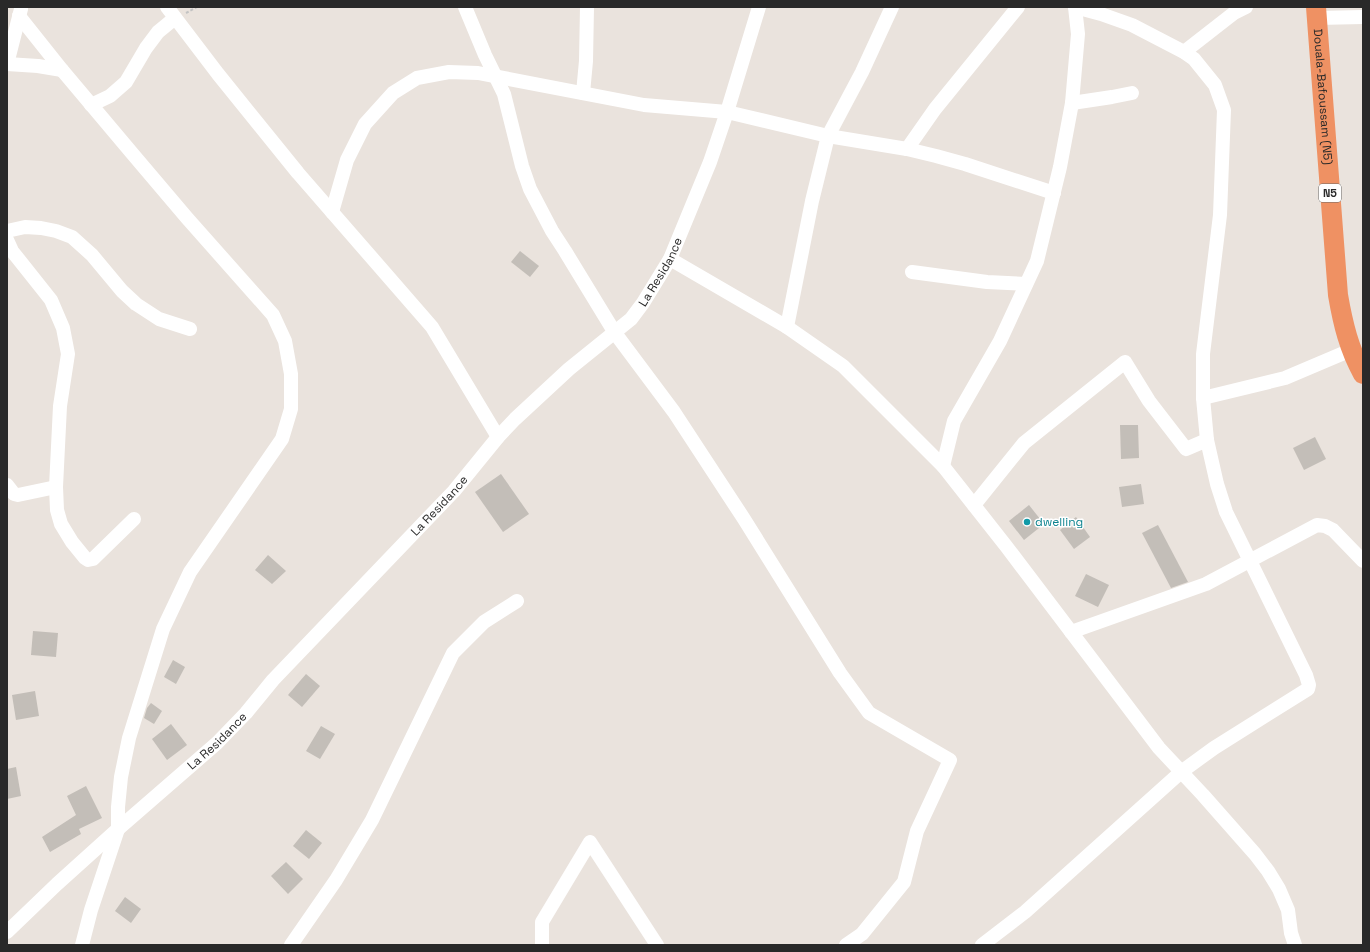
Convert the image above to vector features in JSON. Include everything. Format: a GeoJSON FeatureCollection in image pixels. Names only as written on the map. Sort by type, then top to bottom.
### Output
{"type":"FeatureCollection","features":[{"type":"Feature","properties":{"kind":"highway","name":"Douala-Bafoussam (N5)"},"geometry":{"type":"LineString","coordinates":[[1317,13],[1335,265],[1343,323],[1351,350],[1363,374]]}},
{"type":"Feature","properties":{"kind":"street"},"geometry":{"type":"LineString","coordinates":[[167,7],[218,74],[332,212],[432,326],[498,437]]}},
{"type":"Feature","properties":{"kind":"street"},"geometry":{"type":"LineString","coordinates":[[465,7],[504,94],[522,166],[530,189],[552,231],[615,333],[674,412],[744,519],[840,674],[869,713],[950,760],[917,831],[904,882],[862,934],[846,945]]}},
{"type":"Feature","properties":{"kind":"street"},"geometry":{"type":"LineString","coordinates":[[583,93],[586,61],[587,7]]}},
{"type":"Feature","properties":{"kind":"street","name":"La Residance"},"geometry":{"type":"LineString","coordinates":[[7,932],[118,829],[218,743],[246,713],[273,680],[454,491],[498,437],[569,369],[631,319],[644,303],[670,259],[710,162],[759,7]]}},
{"type":"Feature","properties":{"kind":"street"},"geometry":{"type":"LineString","coordinates":[[787,327],[812,201],[828,136],[862,72],[892,7]]}},
{"type":"Feature","properties":{"kind":"street"},"geometry":{"type":"LineString","coordinates":[[907,149],[935,110],[1018,7]]}},
{"type":"Feature","properties":{"kind":"street"},"geometry":{"type":"LineString","coordinates":[[943,466],[954,421],[1000,340],[1037,260],[1060,167],[1072,102],[1078,34],[1075,7],[1132,25],[1184,52],[1194,59],[1215,85],[1224,110],[1220,215],[1203,354],[1203,398],[1207,440],[1217,484],[1226,512],[1306,674],[1309,685],[1308,689],[1214,748],[1181,772],[1025,912],[982,945]]}},
{"type":"Feature","properties":{"kind":"street"},"geometry":{"type":"LineString","coordinates":[[1184,52],[1229,17],[1246,7]]}},
{"type":"Feature","properties":{"kind":"street"},"geometry":{"type":"LineString","coordinates":[[20,11],[7,64],[38,66],[62,70]]}},
{"type":"Feature","properties":{"kind":"street"},"geometry":{"type":"LineString","coordinates":[[20,11],[62,70],[91,105],[187,218],[273,315],[285,341],[291,374],[291,409],[282,440],[190,572],[163,629],[129,738],[121,778],[118,807],[118,829],[91,910],[82,945]]}},
{"type":"Feature","properties":{"kind":"street"},"geometry":{"type":"LineString","coordinates":[[1317,13],[1363,17]]}},
{"type":"Feature","properties":{"kind":"street"},"geometry":{"type":"LineString","coordinates":[[91,105],[110,96],[126,82],[146,48],[158,32],[175,18]]}},
{"type":"Feature","properties":{"kind":"street"},"geometry":{"type":"LineString","coordinates":[[332,212],[348,160],[365,124],[393,93],[418,78],[449,72],[478,73],[644,105],[727,112],[828,136],[907,149],[965,164],[1054,193]]}},
{"type":"Feature","properties":{"kind":"street"},"geometry":{"type":"LineString","coordinates":[[1072,102],[1112,98],[1132,93]]}},
{"type":"Feature","properties":{"kind":"street"},"geometry":{"type":"LineString","coordinates":[[7,231],[26,227],[41,228],[56,231],[72,237],[92,254],[122,291],[136,304],[159,319],[190,329]]}},
{"type":"Feature","properties":{"kind":"street"},"geometry":{"type":"LineString","coordinates":[[7,240],[12,251],[51,300],[63,328],[68,354],[60,406],[56,487],[61,524],[72,542],[88,560],[93,559],[134,519]]}},
{"type":"Feature","properties":{"kind":"street"},"geometry":{"type":"LineString","coordinates":[[670,259],[787,327],[843,366],[943,466],[1159,748],[1255,854],[1268,871],[1279,889],[1288,910],[1295,945]]}},
{"type":"Feature","properties":{"kind":"street"},"geometry":{"type":"LineString","coordinates":[[912,272],[987,282],[1026,284]]}},
{"type":"Feature","properties":{"kind":"street"},"geometry":{"type":"LineString","coordinates":[[1203,398],[1285,378],[1351,350]]}},
{"type":"Feature","properties":{"kind":"street"},"geometry":{"type":"LineString","coordinates":[[974,505],[1024,443],[1125,362],[1149,401],[1186,449],[1207,440]]}},
{"type":"Feature","properties":{"kind":"street"},"geometry":{"type":"LineString","coordinates":[[7,486],[14,494],[18,495],[56,487]]}},
{"type":"Feature","properties":{"kind":"street"},"geometry":{"type":"LineString","coordinates":[[1070,632],[1206,584],[1317,525],[1325,526],[1333,530],[1363,561]]}},
{"type":"Feature","properties":{"kind":"street"},"geometry":{"type":"LineString","coordinates":[[291,945],[336,880],[372,820],[453,653],[484,622],[517,601]]}},
{"type":"Feature","properties":{"kind":"street"},"geometry":{"type":"LineString","coordinates":[[542,945],[542,922],[590,842],[656,945]]}},
{"type":"Feature","properties":{"kind":"building"},"geometry":{"type":"Polygon","coordinates":[[[520,251],[539,266],[530,277],[511,262],[520,251]]]}},
{"type":"Feature","properties":{"kind":"building"},"geometry":{"type":"Polygon","coordinates":[[[1120,425],[1138,425],[1139,458],[1121,459],[1120,425]]]}},
{"type":"Feature","properties":{"kind":"building"},"geometry":{"type":"Polygon","coordinates":[[[1315,437],[1326,459],[1304,470],[1293,448],[1315,437]]]}},
{"type":"Feature","properties":{"kind":"building"},"geometry":{"type":"Polygon","coordinates":[[[501,474],[529,514],[503,532],[475,492],[501,474]]]}},
{"type":"Feature","properties":{"kind":"building"},"geometry":{"type":"Polygon","coordinates":[[[1141,484],[1144,504],[1122,507],[1119,487],[1141,484]]]}},
{"type":"Feature","properties":{"kind":"building","name":"dwelling"},"geometry":{"type":"Polygon","coordinates":[[[1029,505],[1044,524],[1024,540],[1009,521],[1029,505]]]}},
{"type":"Feature","properties":{"kind":"building"},"geometry":{"type":"Polygon","coordinates":[[[1076,517],[1090,537],[1074,549],[1060,530],[1076,517]]]}},
{"type":"Feature","properties":{"kind":"building"},"geometry":{"type":"Polygon","coordinates":[[[1158,525],[1188,582],[1171,588],[1142,533],[1158,525]]]}},
{"type":"Feature","properties":{"kind":"building"},"geometry":{"type":"Polygon","coordinates":[[[268,555],[286,571],[272,584],[255,570],[268,555]]]}},
{"type":"Feature","properties":{"kind":"building"},"geometry":{"type":"Polygon","coordinates":[[[1086,574],[1109,585],[1098,607],[1075,596],[1086,574]]]}},
{"type":"Feature","properties":{"kind":"building"},"geometry":{"type":"Polygon","coordinates":[[[33,631],[58,633],[56,657],[31,655],[33,631]]]}},
{"type":"Feature","properties":{"kind":"building"},"geometry":{"type":"Polygon","coordinates":[[[173,660],[185,667],[176,684],[164,677],[173,660]]]}},
{"type":"Feature","properties":{"kind":"building"},"geometry":{"type":"Polygon","coordinates":[[[306,674],[320,686],[302,707],[288,695],[306,674]]]}},
{"type":"Feature","properties":{"kind":"building"},"geometry":{"type":"Polygon","coordinates":[[[35,691],[39,716],[16,720],[12,695],[35,691]]]}},
{"type":"Feature","properties":{"kind":"building"},"geometry":{"type":"Polygon","coordinates":[[[151,703],[162,711],[154,724],[144,718],[147,708],[151,703]]]}},
{"type":"Feature","properties":{"kind":"building"},"geometry":{"type":"Polygon","coordinates":[[[171,724],[187,745],[167,760],[152,739],[171,724]]]}},
{"type":"Feature","properties":{"kind":"building"},"geometry":{"type":"Polygon","coordinates":[[[321,726],[335,734],[320,759],[306,751],[321,726]]]}},
{"type":"Feature","properties":{"kind":"building"},"geometry":{"type":"Polygon","coordinates":[[[16,767],[21,796],[7,799],[7,769],[16,767]]]}},
{"type":"Feature","properties":{"kind":"building"},"geometry":{"type":"Polygon","coordinates":[[[86,786],[102,818],[79,829],[81,834],[50,852],[42,837],[76,815],[67,796],[86,786]]]}},
{"type":"Feature","properties":{"kind":"building"},"geometry":{"type":"Polygon","coordinates":[[[306,830],[322,843],[309,859],[293,846],[306,830]]]}},
{"type":"Feature","properties":{"kind":"building"},"geometry":{"type":"Polygon","coordinates":[[[286,862],[303,879],[288,894],[271,876],[286,862]]]}},
{"type":"Feature","properties":{"kind":"building"},"geometry":{"type":"Polygon","coordinates":[[[125,897],[141,909],[131,923],[115,911],[125,897]]]}},
{"type":"Feature","properties":{"kind":"place","name":"dwelling"},"geometry":{"type":"Point","coordinates":[1027,522]}}]}
